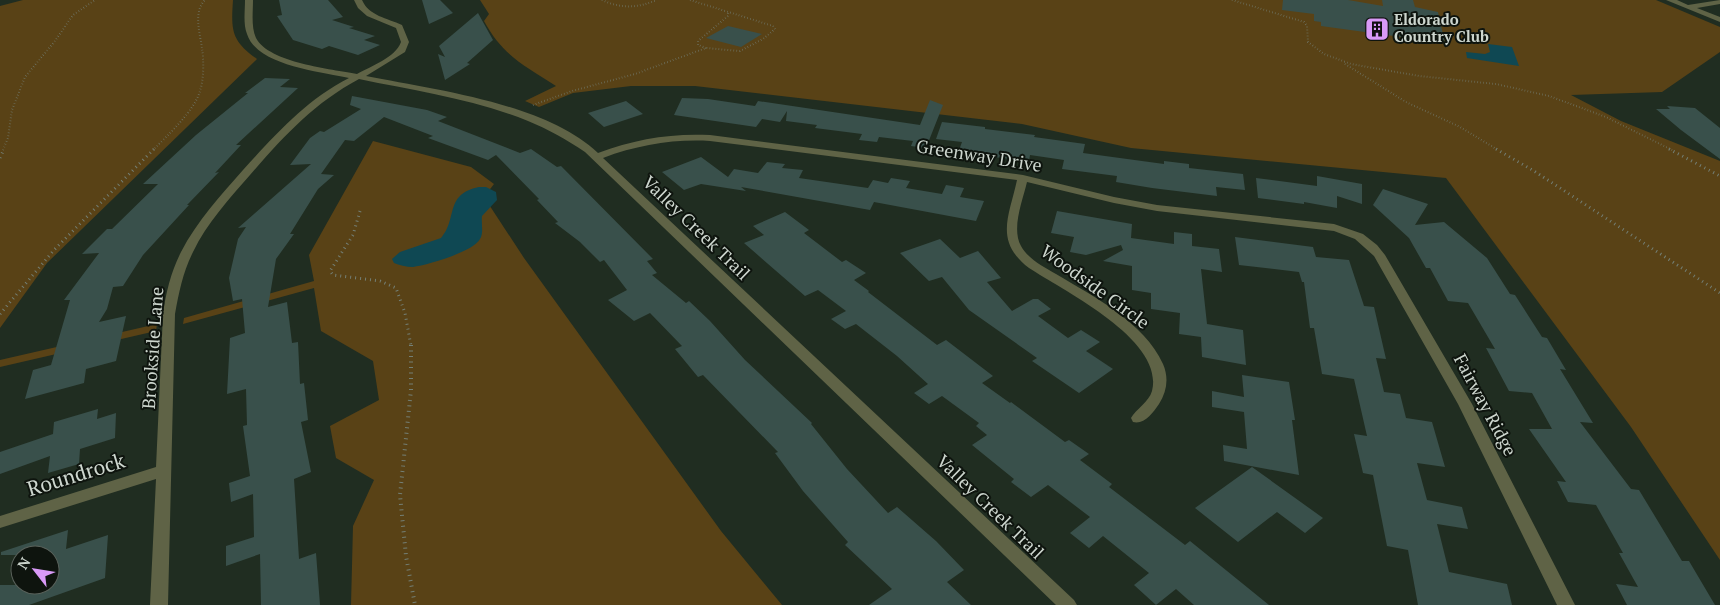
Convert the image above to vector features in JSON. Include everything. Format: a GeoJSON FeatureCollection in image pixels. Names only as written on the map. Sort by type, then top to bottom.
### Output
{"type":"FeatureCollection","features":[{"type":"Feature","properties":{"kind":"street","name":"Valley Creek Trail"},"geometry":{"type":"LineString","coordinates":[[249,0],[252,38],[261,48],[276,56],[299,64],[478,102],[522,114],[556,129],[580,144],[597,157],[1068,605]]}},
{"type":"Feature","properties":{"kind":"street","name":"Brookside Lane"},"geometry":{"type":"LineString","coordinates":[[159,605],[170,306],[176,278],[196,234],[215,209],[293,120],[324,95],[402,50],[405,42],[398,27],[367,14],[358,0]]}},
{"type":"Feature","properties":{"kind":"street"},"geometry":{"type":"LineString","coordinates":[[1670,0],[1720,20]]}},
{"type":"Feature","properties":{"kind":"street"},"geometry":{"type":"LineString","coordinates":[[1687,7],[1720,2]]}},
{"type":"Feature","properties":{"kind":"street","name":"Greenway Drive"},"geometry":{"type":"LineString","coordinates":[[597,157],[644,141],[674,137],[698,137],[1023,178],[1140,206],[1328,226],[1356,233]]}},
{"type":"Feature","properties":{"kind":"street","name":"Woodside Circle"},"geometry":{"type":"LineString","coordinates":[[1023,178],[1012,229],[1015,247],[1033,264],[1125,327],[1141,341],[1155,362],[1160,377],[1158,394],[1138,418]]}},
{"type":"Feature","properties":{"kind":"street","name":"Fairway Ridge"},"geometry":{"type":"LineString","coordinates":[[1356,233],[1368,242],[1379,255],[1465,404],[1566,605]]}},
{"type":"Feature","properties":{"kind":"street","name":"Roundrock"},"geometry":{"type":"LineString","coordinates":[[0,522],[164,470]]}},
{"type":"Feature","properties":{"kind":"path"},"geometry":{"type":"LineString","coordinates":[[0,158],[8,138],[12,110],[25,77],[50,48],[73,15],[95,0]]}},
{"type":"Feature","properties":{"kind":"path"},"geometry":{"type":"LineString","coordinates":[[0,314],[54,250],[157,146],[194,105],[200,92],[202,80],[202,47],[199,39],[198,18],[202,3],[205,0]]}},
{"type":"Feature","properties":{"kind":"path"},"geometry":{"type":"LineString","coordinates":[[602,0],[626,8],[633,8],[657,0]]}},
{"type":"Feature","properties":{"kind":"path"},"geometry":{"type":"LineString","coordinates":[[690,0],[714,6],[772,26],[775,29],[763,39],[740,51],[706,48],[698,45],[698,40],[728,16],[728,12]]}},
{"type":"Feature","properties":{"kind":"path"},"geometry":{"type":"LineString","coordinates":[[1232,0],[1304,22],[1307,26],[1304,32],[1307,42],[1320,52],[1338,60],[1368,69],[1496,84],[1537,92],[1567,101],[1658,142],[1720,176]]}},
{"type":"Feature","properties":{"kind":"path"},"geometry":{"type":"LineString","coordinates":[[522,114],[532,106],[562,94],[636,74],[706,48]]}},
{"type":"Feature","properties":{"kind":"path"},"geometry":{"type":"LineString","coordinates":[[1338,60],[1406,102],[1460,127],[1534,171],[1720,293]]}},
{"type":"Feature","properties":{"kind":"path"},"geometry":{"type":"LineString","coordinates":[[360,211],[359,221],[350,242],[330,271],[333,276],[380,281],[396,288],[401,299],[411,353],[411,386],[400,497],[407,566],[415,605]]}},
{"type":"Feature","properties":{"kind":"shaded area"},"geometry":{"type":"Polygon","coordinates":[[[23,0],[233,0],[232,19],[237,40],[248,53],[257,59],[47,263],[0,328],[0,6],[23,0]]]}},
{"type":"Feature","properties":{"kind":"shaded area","name":"Eldorado Country Club"},"geometry":{"type":"Polygon","coordinates":[[[480,0],[1656,0],[1720,27],[1720,52],[1662,92],[1571,95],[1621,121],[1720,161],[1720,560],[1631,427],[1446,178],[1131,148],[1022,124],[695,86],[631,86],[573,93],[539,107],[525,101],[556,86],[515,59],[499,43],[484,21],[489,14],[480,0]]]}},
{"type":"Feature","properties":{"kind":"shaded area"},"geometry":{"type":"Polygon","coordinates":[[[373,141],[471,167],[494,184],[484,197],[524,258],[721,531],[782,605],[351,605],[353,526],[374,480],[336,458],[330,426],[379,400],[373,361],[321,331],[314,288],[183,324],[184,318],[314,281],[309,255],[373,141]]]}},
{"type":"Feature","properties":{"kind":"shaded area"},"geometry":{"type":"Polygon","coordinates":[[[157,324],[156,331],[0,367],[0,360],[157,324]]]}},
{"type":"Feature","properties":{"kind":"water"},"geometry":{"type":"Polygon","coordinates":[[[1488,44],[1512,47],[1519,66],[1467,58],[1466,52],[1485,54],[1490,52],[1488,44]]]}},
{"type":"Feature","properties":{"kind":"water"},"geometry":{"type":"Polygon","coordinates":[[[486,187],[496,192],[497,200],[482,216],[482,234],[476,244],[469,249],[439,261],[420,266],[408,267],[394,263],[392,259],[400,252],[441,238],[446,231],[456,201],[468,190],[486,187]]]}},
{"type":"Feature","properties":{"kind":"building"},"geometry":{"type":"Polygon","coordinates":[[[279,0],[328,0],[343,17],[332,20],[354,27],[349,28],[375,36],[364,40],[380,45],[358,55],[329,46],[322,49],[293,40],[277,16],[282,15],[279,0]]]}},
{"type":"Feature","properties":{"kind":"building"},"geometry":{"type":"Polygon","coordinates":[[[422,0],[440,0],[453,13],[429,24],[422,0]]]}},
{"type":"Feature","properties":{"kind":"building","name":"Eldorado Country Club"},"geometry":{"type":"Polygon","coordinates":[[[1283,0],[1348,0],[1383,6],[1382,0],[1413,0],[1415,7],[1438,12],[1445,43],[1321,26],[1321,22],[1314,21],[1314,14],[1282,10],[1283,0]]]}},
{"type":"Feature","properties":{"kind":"building"},"geometry":{"type":"Polygon","coordinates":[[[478,13],[493,40],[467,63],[470,64],[445,80],[438,54],[445,57],[439,46],[478,13]]]}},
{"type":"Feature","properties":{"kind":"building"},"geometry":{"type":"Polygon","coordinates":[[[728,26],[762,34],[741,47],[706,38],[728,26]]]}},
{"type":"Feature","properties":{"kind":"building"},"geometry":{"type":"Polygon","coordinates":[[[265,78],[290,79],[280,87],[298,88],[236,145],[241,145],[215,173],[219,172],[143,255],[123,286],[113,287],[107,309],[99,322],[126,316],[116,361],[86,369],[84,383],[25,399],[33,370],[51,365],[70,300],[64,300],[99,253],[82,254],[107,229],[112,229],[158,184],[143,184],[196,135],[265,78]]]}},
{"type":"Feature","properties":{"kind":"building"},"geometry":{"type":"Polygon","coordinates":[[[352,96],[427,110],[447,117],[438,121],[520,153],[531,149],[557,167],[561,166],[653,259],[647,261],[657,273],[652,275],[686,303],[689,301],[745,360],[812,423],[847,469],[888,513],[897,507],[936,541],[964,570],[947,582],[971,605],[869,605],[892,589],[845,545],[848,542],[803,491],[775,453],[778,452],[703,375],[698,377],[675,349],[682,346],[650,313],[634,321],[608,300],[627,290],[604,260],[600,262],[580,242],[555,223],[558,222],[537,200],[539,199],[496,155],[488,160],[428,138],[433,136],[384,117],[354,141],[345,140],[321,174],[334,175],[318,189],[290,234],[294,234],[276,259],[268,307],[287,302],[292,343],[298,342],[300,384],[304,383],[308,420],[301,422],[311,472],[294,479],[299,559],[316,553],[320,605],[261,605],[260,554],[226,566],[226,546],[254,537],[253,494],[231,502],[229,483],[250,476],[243,426],[247,425],[246,389],[227,394],[230,338],[245,333],[242,299],[233,301],[229,278],[238,239],[246,227],[238,228],[311,164],[290,165],[310,138],[320,131],[324,132],[361,109],[350,105],[352,96]]]}},
{"type":"Feature","properties":{"kind":"building"},"geometry":{"type":"Polygon","coordinates":[[[682,98],[708,99],[755,106],[758,101],[920,125],[930,100],[943,105],[926,148],[911,146],[913,141],[879,137],[877,142],[859,140],[862,134],[815,128],[817,125],[786,121],[787,111],[780,122],[762,119],[756,127],[674,115],[682,98]]]}},
{"type":"Feature","properties":{"kind":"building"},"geometry":{"type":"Polygon","coordinates":[[[626,101],[643,114],[604,127],[588,113],[626,101]]]}},
{"type":"Feature","properties":{"kind":"building"},"geometry":{"type":"Polygon","coordinates":[[[1667,106],[1695,108],[1720,128],[1720,159],[1656,109],[1670,109],[1667,106]]]}},
{"type":"Feature","properties":{"kind":"building"},"geometry":{"type":"Polygon","coordinates":[[[942,122],[985,127],[985,129],[1085,144],[1083,153],[1164,164],[1164,161],[1189,164],[1189,168],[1243,174],[1245,190],[1216,187],[1217,196],[1152,188],[1116,182],[1117,176],[1062,169],[1064,160],[1030,155],[1029,161],[958,153],[962,142],[936,139],[942,122]]]}},
{"type":"Feature","properties":{"kind":"building"},"geometry":{"type":"Polygon","coordinates":[[[701,157],[728,177],[734,169],[758,173],[767,162],[785,164],[782,168],[803,170],[799,178],[868,188],[873,180],[888,183],[891,178],[910,181],[906,188],[942,194],[946,185],[964,188],[960,197],[984,201],[976,221],[874,202],[870,210],[741,187],[746,191],[701,184],[684,190],[662,172],[701,157]]]}},
{"type":"Feature","properties":{"kind":"building"},"geometry":{"type":"Polygon","coordinates":[[[1317,176],[1362,184],[1362,204],[1337,196],[1337,208],[1304,202],[1304,204],[1258,198],[1256,178],[1317,186],[1317,176]]]}},
{"type":"Feature","properties":{"kind":"building"},"geometry":{"type":"Polygon","coordinates":[[[1383,189],[1428,204],[1415,225],[1444,222],[1487,258],[1510,294],[1515,295],[1542,337],[1547,338],[1566,370],[1560,369],[1593,423],[1580,422],[1631,489],[1639,490],[1682,561],[1689,561],[1715,605],[1627,605],[1616,584],[1638,587],[1619,553],[1623,553],[1596,505],[1568,502],[1557,481],[1566,482],[1529,429],[1552,429],[1532,393],[1509,391],[1486,348],[1495,349],[1468,303],[1448,301],[1430,268],[1426,268],[1409,238],[1373,205],[1383,189]]]}},
{"type":"Feature","properties":{"kind":"building"},"geometry":{"type":"Polygon","coordinates":[[[1057,211],[1132,224],[1131,238],[1174,244],[1174,232],[1192,234],[1192,246],[1219,249],[1222,272],[1201,269],[1207,324],[1243,330],[1246,365],[1202,357],[1201,337],[1179,334],[1180,313],[1151,309],[1151,293],[1132,290],[1132,266],[1103,261],[1123,250],[1121,245],[1086,255],[1070,252],[1074,237],[1051,233],[1057,211]]]}},
{"type":"Feature","properties":{"kind":"building"},"geometry":{"type":"Polygon","coordinates":[[[785,212],[809,230],[804,233],[842,262],[846,260],[866,273],[854,280],[868,292],[937,345],[946,340],[993,376],[982,383],[1065,442],[1069,440],[1089,454],[1080,460],[1112,484],[1109,487],[1185,545],[1190,541],[1269,605],[1194,605],[1176,589],[1156,605],[1134,585],[1149,573],[1103,536],[1089,548],[1070,533],[1090,517],[1048,485],[1031,497],[1011,482],[1014,479],[972,445],[987,435],[976,426],[979,423],[942,396],[929,404],[914,393],[928,384],[897,356],[856,324],[845,329],[831,319],[846,311],[818,290],[805,296],[744,243],[764,235],[753,226],[785,212]]]}},
{"type":"Feature","properties":{"kind":"building"},"geometry":{"type":"Polygon","coordinates":[[[1235,237],[1313,247],[1316,257],[1349,260],[1364,306],[1374,307],[1386,359],[1376,358],[1384,392],[1400,394],[1406,418],[1432,422],[1445,467],[1417,463],[1427,500],[1462,507],[1468,529],[1437,524],[1449,572],[1507,584],[1512,605],[1418,605],[1408,550],[1387,546],[1373,475],[1363,473],[1354,434],[1367,436],[1354,379],[1322,374],[1314,328],[1310,328],[1304,282],[1302,282],[1299,272],[1239,265],[1235,237]]]}},
{"type":"Feature","properties":{"kind":"building"},"geometry":{"type":"Polygon","coordinates":[[[940,239],[960,258],[978,251],[1001,278],[987,282],[1012,311],[1033,299],[1038,299],[1051,309],[1038,316],[1068,338],[1081,330],[1100,342],[1086,351],[1113,369],[1079,393],[1032,361],[1037,358],[969,310],[942,277],[929,281],[900,253],[940,239]]]}},
{"type":"Feature","properties":{"kind":"building"},"geometry":{"type":"Polygon","coordinates":[[[1242,375],[1289,382],[1295,420],[1292,420],[1299,475],[1224,461],[1223,445],[1247,449],[1244,412],[1212,407],[1212,391],[1244,397],[1242,375]]]}},
{"type":"Feature","properties":{"kind":"building"},"geometry":{"type":"Polygon","coordinates":[[[98,409],[97,419],[116,413],[115,438],[80,449],[79,464],[48,473],[50,456],[0,474],[0,452],[53,434],[54,422],[98,409]]]}},
{"type":"Feature","properties":{"kind":"building"},"geometry":{"type":"Polygon","coordinates":[[[1252,467],[1323,518],[1305,533],[1277,512],[1238,542],[1195,508],[1252,467]]]}},
{"type":"Feature","properties":{"kind":"building"},"geometry":{"type":"Polygon","coordinates":[[[68,530],[66,549],[108,535],[105,578],[60,594],[60,545],[22,545],[68,530]]]}},
{"type":"Feature","properties":{"kind":"building"},"geometry":{"type":"Polygon","coordinates":[[[10,549],[10,555],[1,555],[1,552],[10,549]]]}},
{"type":"Feature","properties":{"kind":"building"},"geometry":{"type":"Polygon","coordinates":[[[0,585],[10,585],[10,595],[57,595],[29,605],[0,605],[0,585]]]}},
{"type":"Feature","properties":{"kind":"place","name":"Eldorado Country Club"},"geometry":{"type":"Point","coordinates":[1377,29]}}]}
